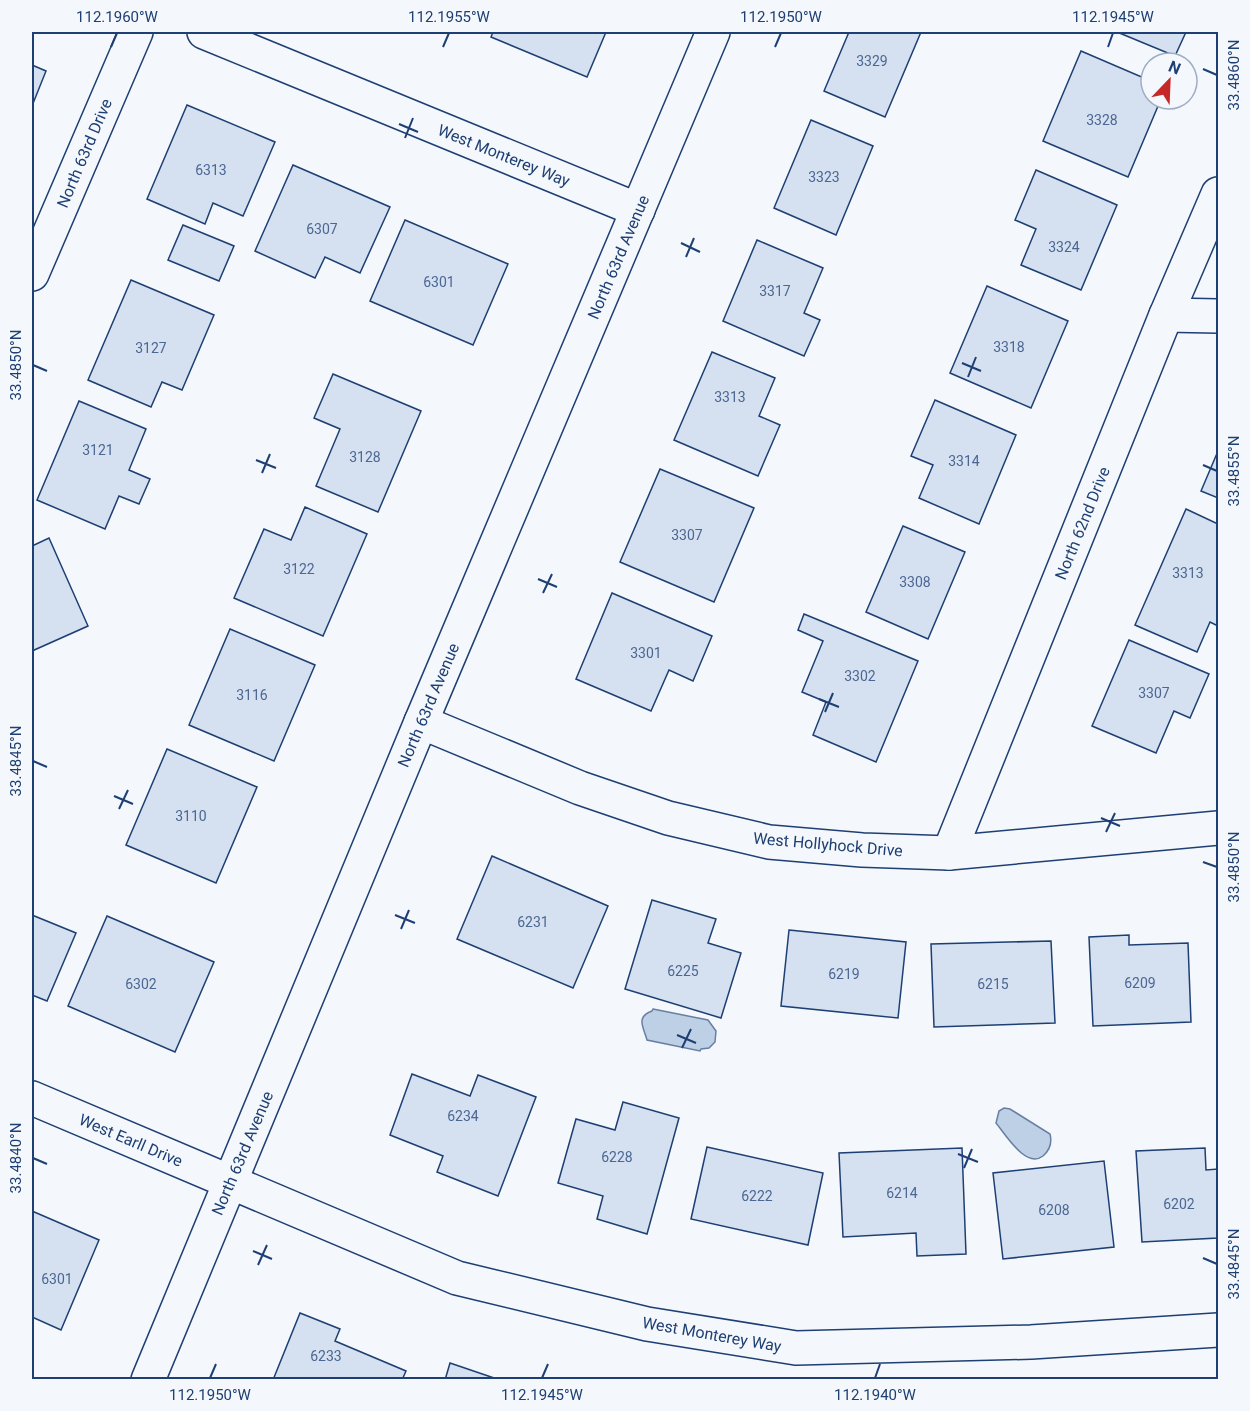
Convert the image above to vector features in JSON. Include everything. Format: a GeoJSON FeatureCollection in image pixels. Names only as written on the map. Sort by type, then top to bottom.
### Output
{"type":"FeatureCollection","features":[{"type":"Feature","properties":{"kind":"street","name":"North 63rd Drive"},"geometry":{"type":"LineString","coordinates":[[32,274],[136,32]]}},
{"type":"Feature","properties":{"kind":"street","name":"West Monterey Way"},"geometry":{"type":"LineString","coordinates":[[204,32],[638,210]]}},
{"type":"Feature","properties":{"kind":"street","name":"North 63rd Avenue"},"geometry":{"type":"LineString","coordinates":[[148,1380],[421,722],[712,32]]}},
{"type":"Feature","properties":{"kind":"street","name":"North 62nd Drive"},"geometry":{"type":"LineString","coordinates":[[949,853],[1166,315],[1218,194]]}},
{"type":"Feature","properties":{"kind":"street"},"geometry":{"type":"LineString","coordinates":[[1166,315],[1218,316]]}},
{"type":"Feature","properties":{"kind":"street","name":"West Hollyhock Drive"},"geometry":{"type":"LineString","coordinates":[[421,722],[580,788],[668,818],[769,842],[862,850],[949,853],[1218,828]]}},
{"type":"Feature","properties":{"kind":"street","name":"West Earll Drive"},"geometry":{"type":"LineString","coordinates":[[32,1098],[230,1181]]}},
{"type":"Feature","properties":{"kind":"street","name":"West Monterey Way"},"geometry":{"type":"LineString","coordinates":[[230,1181],[457,1278],[647,1324],[796,1348],[1031,1342],[1218,1330]]}},
{"type":"Feature","properties":{"kind":"water"},"geometry":{"type":"Polygon","coordinates":[[[653,1009],[708,1020],[716,1031],[715,1042],[709,1048],[700,1051],[647,1040],[642,1020],[653,1009]]]}},
{"type":"Feature","properties":{"kind":"water"},"geometry":{"type":"Polygon","coordinates":[[[1004,1108],[1010,1109],[1050,1134],[1050,1146],[1043,1156],[1037,1159],[1030,1158],[1011,1142],[996,1123],[999,1111],[1004,1108]]]}},
{"type":"Feature","properties":{"kind":"building"},"geometry":{"type":"Polygon","coordinates":[[[493,32],[606,32],[587,77],[491,37],[493,32]]]}},
{"type":"Feature","properties":{"kind":"building"},"geometry":{"type":"Polygon","coordinates":[[[849,32],[921,32],[885,117],[824,91],[849,32]]]}},
{"type":"Feature","properties":{"kind":"building"},"geometry":{"type":"Polygon","coordinates":[[[1117,32],[1186,32],[1177,51],[1163,51],[1117,32]]]}},
{"type":"Feature","properties":{"kind":"building"},"geometry":{"type":"Polygon","coordinates":[[[1081,51],[1139,76],[1139,111],[1156,111],[1128,177],[1043,141],[1081,51]]]}},
{"type":"Feature","properties":{"kind":"building"},"geometry":{"type":"Polygon","coordinates":[[[32,65],[46,71],[32,106],[32,65]]]}},
{"type":"Feature","properties":{"kind":"building"},"geometry":{"type":"Polygon","coordinates":[[[187,105],[275,142],[243,216],[213,203],[205,224],[147,199],[187,105]]]}},
{"type":"Feature","properties":{"kind":"building"},"geometry":{"type":"Polygon","coordinates":[[[811,120],[873,146],[836,235],[774,208],[811,120]]]}},
{"type":"Feature","properties":{"kind":"building"},"geometry":{"type":"Polygon","coordinates":[[[293,165],[390,207],[360,273],[325,257],[315,278],[255,251],[293,165]]]}},
{"type":"Feature","properties":{"kind":"building"},"geometry":{"type":"Polygon","coordinates":[[[1036,170],[1117,205],[1081,290],[1021,265],[1036,229],[1015,220],[1036,170]]]}},
{"type":"Feature","properties":{"kind":"building"},"geometry":{"type":"Polygon","coordinates":[[[405,220],[508,264],[473,345],[370,301],[405,220]]]}},
{"type":"Feature","properties":{"kind":"building"},"geometry":{"type":"Polygon","coordinates":[[[183,225],[234,246],[219,281],[168,260],[183,225]]]}},
{"type":"Feature","properties":{"kind":"building"},"geometry":{"type":"Polygon","coordinates":[[[757,240],[823,268],[804,313],[820,320],[804,356],[723,321],[757,240]]]}},
{"type":"Feature","properties":{"kind":"building"},"geometry":{"type":"Polygon","coordinates":[[[131,280],[214,315],[182,390],[162,382],[151,407],[88,380],[131,280]]]}},
{"type":"Feature","properties":{"kind":"building"},"geometry":{"type":"Polygon","coordinates":[[[987,286],[1068,321],[1031,408],[950,373],[987,286]]]}},
{"type":"Feature","properties":{"kind":"building"},"geometry":{"type":"Polygon","coordinates":[[[712,352],[775,378],[759,416],[780,425],[758,476],[674,440],[712,352]]]}},
{"type":"Feature","properties":{"kind":"building"},"geometry":{"type":"Polygon","coordinates":[[[333,374],[421,411],[378,512],[316,486],[340,429],[314,418],[333,374]]]}},
{"type":"Feature","properties":{"kind":"building"},"geometry":{"type":"Polygon","coordinates":[[[935,400],[1016,435],[979,524],[919,498],[933,465],[911,456],[935,400]]]}},
{"type":"Feature","properties":{"kind":"building"},"geometry":{"type":"Polygon","coordinates":[[[79,401],[146,429],[129,470],[150,479],[139,504],[119,496],[105,529],[37,500],[79,401]]]}},
{"type":"Feature","properties":{"kind":"building"},"geometry":{"type":"Polygon","coordinates":[[[1218,451],[1218,498],[1201,491],[1218,451]]]}},
{"type":"Feature","properties":{"kind":"building"},"geometry":{"type":"Polygon","coordinates":[[[660,469],[754,508],[714,602],[620,562],[660,469]]]}},
{"type":"Feature","properties":{"kind":"building"},"geometry":{"type":"Polygon","coordinates":[[[305,507],[367,534],[323,636],[234,598],[264,529],[291,540],[305,507]]]}},
{"type":"Feature","properties":{"kind":"building"},"geometry":{"type":"Polygon","coordinates":[[[1186,509],[1218,524],[1218,626],[1210,622],[1197,652],[1135,625],[1186,509]]]}},
{"type":"Feature","properties":{"kind":"building"},"geometry":{"type":"Polygon","coordinates":[[[903,526],[965,552],[928,639],[866,612],[903,526]]]}},
{"type":"Feature","properties":{"kind":"building"},"geometry":{"type":"Polygon","coordinates":[[[49,538],[88,626],[32,651],[32,546],[49,538]]]}},
{"type":"Feature","properties":{"kind":"building"},"geometry":{"type":"Polygon","coordinates":[[[612,593],[712,636],[693,681],[669,670],[651,711],[576,679],[612,593]]]}},
{"type":"Feature","properties":{"kind":"building"},"geometry":{"type":"Polygon","coordinates":[[[804,614],[918,661],[876,762],[813,735],[826,702],[802,692],[823,641],[798,630],[804,614]]]}},
{"type":"Feature","properties":{"kind":"building"},"geometry":{"type":"Polygon","coordinates":[[[230,629],[315,665],[274,761],[189,725],[230,629]]]}},
{"type":"Feature","properties":{"kind":"building"},"geometry":{"type":"Polygon","coordinates":[[[1129,640],[1209,674],[1190,718],[1174,711],[1156,753],[1092,726],[1129,640]]]}},
{"type":"Feature","properties":{"kind":"building"},"geometry":{"type":"Polygon","coordinates":[[[167,749],[257,787],[216,883],[126,845],[167,749]]]}},
{"type":"Feature","properties":{"kind":"building"},"geometry":{"type":"Polygon","coordinates":[[[492,856],[608,906],[573,988],[457,939],[492,856]]]}},
{"type":"Feature","properties":{"kind":"building"},"geometry":{"type":"Polygon","coordinates":[[[652,900],[716,919],[708,943],[741,953],[721,1018],[625,989],[652,900]]]}},
{"type":"Feature","properties":{"kind":"building"},"geometry":{"type":"Polygon","coordinates":[[[32,915],[76,933],[47,1001],[32,995],[32,915]]]}},
{"type":"Feature","properties":{"kind":"building"},"geometry":{"type":"Polygon","coordinates":[[[107,916],[214,962],[175,1052],[68,1006],[107,916]]]}},
{"type":"Feature","properties":{"kind":"building"},"geometry":{"type":"Polygon","coordinates":[[[789,930],[906,942],[898,1018],[781,1006],[789,930]]]}},
{"type":"Feature","properties":{"kind":"building"},"geometry":{"type":"Polygon","coordinates":[[[1129,935],[1129,945],[1188,943],[1191,1022],[1093,1026],[1089,937],[1129,935]]]}},
{"type":"Feature","properties":{"kind":"building"},"geometry":{"type":"Polygon","coordinates":[[[1051,941],[1055,1023],[934,1027],[931,944],[1051,941]]]}},
{"type":"Feature","properties":{"kind":"building"},"geometry":{"type":"Polygon","coordinates":[[[412,1074],[470,1096],[478,1075],[536,1097],[498,1196],[437,1172],[443,1156],[390,1135],[412,1074]]]}},
{"type":"Feature","properties":{"kind":"building"},"geometry":{"type":"Polygon","coordinates":[[[623,1102],[679,1118],[647,1234],[597,1219],[603,1196],[558,1183],[576,1119],[615,1130],[623,1102]]]}},
{"type":"Feature","properties":{"kind":"building"},"geometry":{"type":"Polygon","coordinates":[[[707,1147],[823,1173],[808,1245],[691,1219],[707,1147]]]}},
{"type":"Feature","properties":{"kind":"building"},"geometry":{"type":"Polygon","coordinates":[[[962,1148],[966,1254],[917,1256],[916,1233],[843,1237],[839,1153],[962,1148]]]}},
{"type":"Feature","properties":{"kind":"building"},"geometry":{"type":"Polygon","coordinates":[[[1205,1148],[1206,1170],[1218,1169],[1218,1238],[1142,1242],[1136,1151],[1205,1148]]]}},
{"type":"Feature","properties":{"kind":"building"},"geometry":{"type":"Polygon","coordinates":[[[1104,1161],[1114,1247],[1003,1259],[993,1173],[1104,1161]]]}},
{"type":"Feature","properties":{"kind":"building"},"geometry":{"type":"Polygon","coordinates":[[[32,1211],[99,1240],[61,1330],[32,1317],[32,1211]]]}},
{"type":"Feature","properties":{"kind":"building"},"geometry":{"type":"Polygon","coordinates":[[[300,1313],[340,1329],[335,1341],[406,1371],[402,1380],[273,1380],[300,1313]]]}},
{"type":"Feature","properties":{"kind":"building"},"geometry":{"type":"Polygon","coordinates":[[[450,1363],[500,1380],[445,1380],[450,1363]]]}}]}
